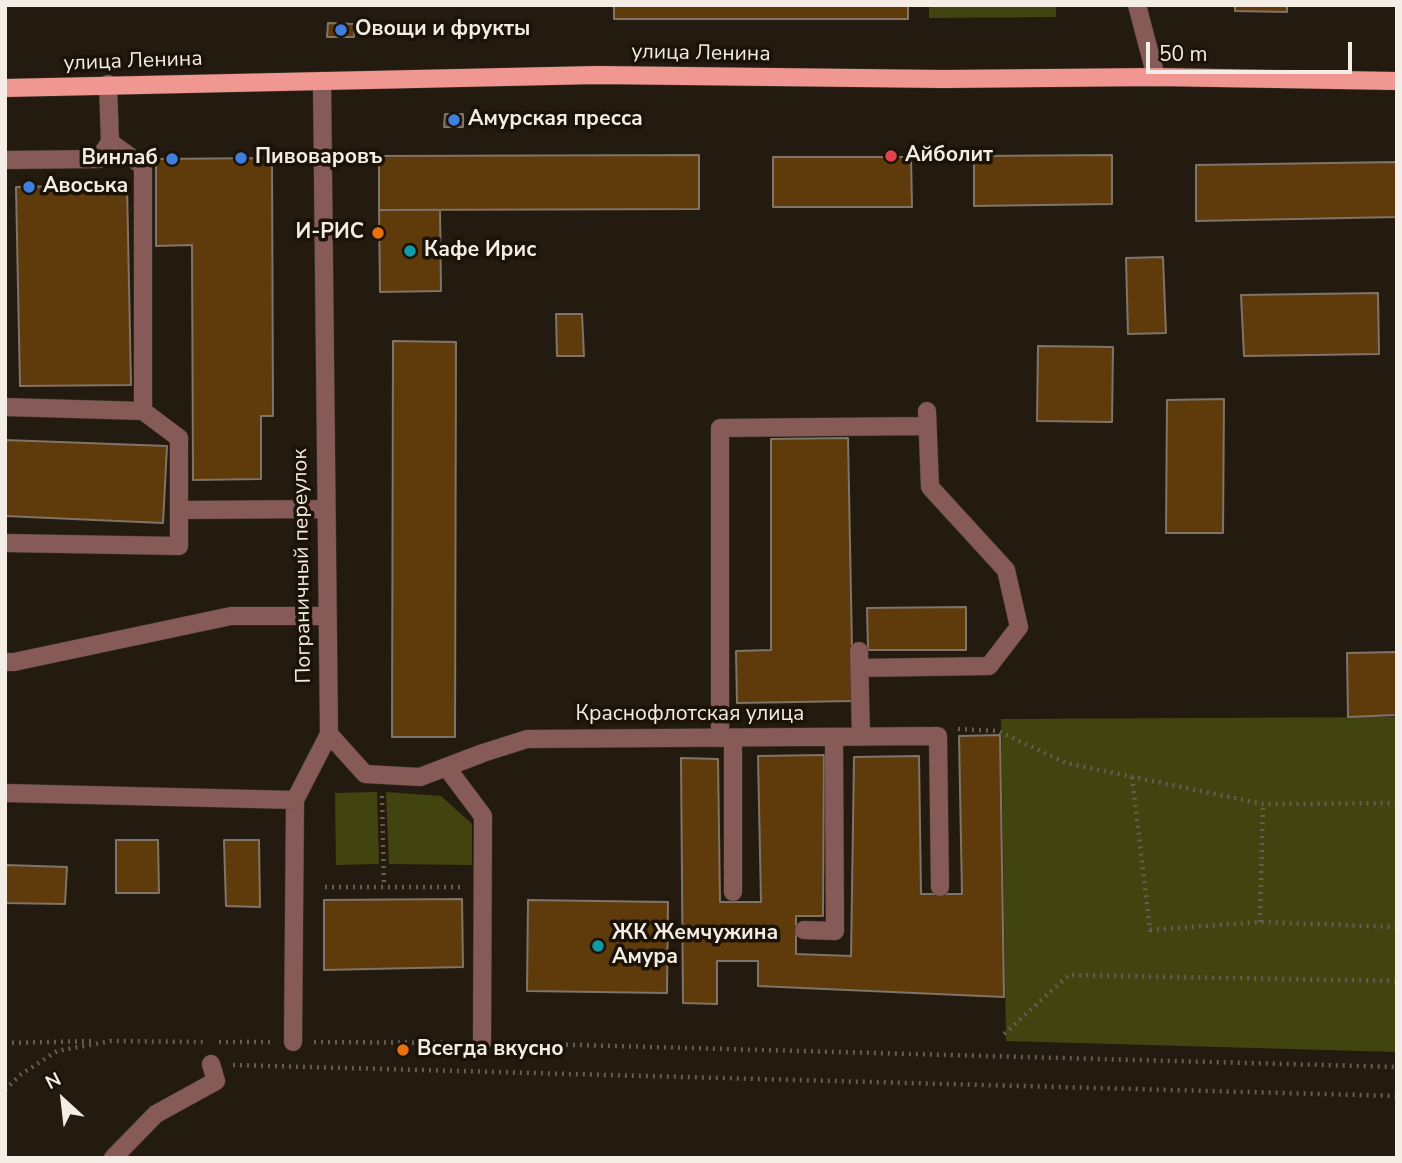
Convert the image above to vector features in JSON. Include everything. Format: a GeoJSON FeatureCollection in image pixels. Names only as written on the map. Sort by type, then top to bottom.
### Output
{"type":"FeatureCollection","features":[{"type":"Feature","properties":{"kind":"main road","name":"улица Ленина"},"geometry":{"type":"LineString","coordinates":[[5,88],[597,75],[943,79],[1156,77],[1397,81]]}},
{"type":"Feature","properties":{"kind":"street"},"geometry":{"type":"LineString","coordinates":[[1137,5],[1156,77]]}},
{"type":"Feature","properties":{"kind":"street","name":"Пограничный переулок"},"geometry":{"type":"LineString","coordinates":[[293,1042],[295,800],[328,734],[322,81]]}},
{"type":"Feature","properties":{"kind":"street"},"geometry":{"type":"LineString","coordinates":[[5,160],[99,159],[110,142],[108,84]]}},
{"type":"Feature","properties":{"kind":"street"},"geometry":{"type":"LineString","coordinates":[[110,142],[143,166],[144,411]]}},
{"type":"Feature","properties":{"kind":"street"},"geometry":{"type":"LineString","coordinates":[[5,407],[144,411],[179,438],[178,546],[5,543]]}},
{"type":"Feature","properties":{"kind":"street"},"geometry":{"type":"LineString","coordinates":[[733,892],[720,428],[927,418],[930,487],[1006,570],[1019,627],[989,666],[859,659],[861,737]]}},
{"type":"Feature","properties":{"kind":"street"},"geometry":{"type":"LineString","coordinates":[[179,510],[325,509]]}},
{"type":"Feature","properties":{"kind":"street"},"geometry":{"type":"LineString","coordinates":[[5,662],[230,616],[326,616]]}},
{"type":"Feature","properties":{"kind":"street","name":"Краснофлотская улица"},"geometry":{"type":"LineString","coordinates":[[328,734],[365,774],[420,777],[483,752],[527,739],[937,736]]}},
{"type":"Feature","properties":{"kind":"street"},"geometry":{"type":"LineString","coordinates":[[937,736],[940,887]]}},
{"type":"Feature","properties":{"kind":"street"},"geometry":{"type":"LineString","coordinates":[[804,930],[835,931],[834,738]]}},
{"type":"Feature","properties":{"kind":"street"},"geometry":{"type":"LineString","coordinates":[[447,768],[483,816],[482,1043]]}},
{"type":"Feature","properties":{"kind":"street"},"geometry":{"type":"LineString","coordinates":[[5,793],[295,800]]}},
{"type":"Feature","properties":{"kind":"street"},"geometry":{"type":"LineString","coordinates":[[113,1158],[156,1114],[216,1081],[211,1064]]}},
{"type":"Feature","properties":{"kind":"path"},"geometry":{"type":"LineString","coordinates":[[937,736],[954,729],[998,731],[1066,763],[1262,804],[1397,803]]}},
{"type":"Feature","properties":{"kind":"path"},"geometry":{"type":"LineString","coordinates":[[1132,777],[1150,930],[1261,922],[1397,927]]}},
{"type":"Feature","properties":{"kind":"path"},"geometry":{"type":"LineString","coordinates":[[382,789],[384,887]]}},
{"type":"Feature","properties":{"kind":"path"},"geometry":{"type":"LineString","coordinates":[[1261,922],[1262,804]]}},
{"type":"Feature","properties":{"kind":"path"},"geometry":{"type":"LineString","coordinates":[[325,887],[484,887]]}},
{"type":"Feature","properties":{"kind":"path"},"geometry":{"type":"LineString","coordinates":[[1004,1034],[1069,975],[1397,981]]}},
{"type":"Feature","properties":{"kind":"path"},"geometry":{"type":"LineString","coordinates":[[5,1090],[20,1075],[57,1051],[111,1041]]}},
{"type":"Feature","properties":{"kind":"path"},"geometry":{"type":"LineString","coordinates":[[5,1044],[111,1041],[482,1043],[1397,1067]]}},
{"type":"Feature","properties":{"kind":"path"},"geometry":{"type":"LineString","coordinates":[[211,1064],[1397,1096]]}},
{"type":"Feature","properties":{"kind":"shaded area"},"geometry":{"type":"Polygon","coordinates":[[[929,5],[1056,5],[1056,17],[929,18],[929,5]]]}},
{"type":"Feature","properties":{"kind":"shaded area"},"geometry":{"type":"Polygon","coordinates":[[[1397,717],[1397,1052],[1006,1041],[1001,719],[1397,717]]]}},
{"type":"Feature","properties":{"kind":"shaded area"},"geometry":{"type":"Polygon","coordinates":[[[377,792],[379,864],[336,865],[335,793],[377,792]]]}},
{"type":"Feature","properties":{"kind":"shaded area"},"geometry":{"type":"Polygon","coordinates":[[[386,792],[441,796],[472,824],[472,865],[389,864],[386,792]]]}},
{"type":"Feature","properties":{"kind":"building"},"geometry":{"type":"Polygon","coordinates":[[[614,5],[908,5],[908,19],[614,19],[614,5]]]}},
{"type":"Feature","properties":{"kind":"building"},"geometry":{"type":"Polygon","coordinates":[[[1235,5],[1287,5],[1287,12],[1235,11],[1235,5]]]}},
{"type":"Feature","properties":{"kind":"building","name":"Овощи и фрукты"},"geometry":{"type":"Polygon","coordinates":[[[328,23],[354,24],[354,37],[327,37],[328,23]]]}},
{"type":"Feature","properties":{"kind":"building","name":"Амурская пресса"},"geometry":{"type":"Polygon","coordinates":[[[445,114],[463,114],[463,127],[444,127],[445,114]]]}},
{"type":"Feature","properties":{"kind":"building"},"geometry":{"type":"Polygon","coordinates":[[[699,155],[699,209],[379,210],[379,156],[699,155]]]}},
{"type":"Feature","properties":{"kind":"building"},"geometry":{"type":"Polygon","coordinates":[[[1112,155],[1112,204],[974,206],[974,156],[1112,155]]]}},
{"type":"Feature","properties":{"kind":"building"},"geometry":{"type":"Polygon","coordinates":[[[773,157],[911,157],[912,207],[773,207],[773,157]]]}},
{"type":"Feature","properties":{"kind":"building"},"geometry":{"type":"Polygon","coordinates":[[[272,158],[273,416],[261,416],[261,479],[193,480],[192,245],[156,246],[156,159],[272,158]]]}},
{"type":"Feature","properties":{"kind":"building"},"geometry":{"type":"Polygon","coordinates":[[[1397,162],[1397,217],[1196,221],[1196,165],[1397,162]]]}},
{"type":"Feature","properties":{"kind":"building"},"geometry":{"type":"Polygon","coordinates":[[[127,185],[131,385],[20,386],[16,187],[127,185]]]}},
{"type":"Feature","properties":{"kind":"building","name":"Кафе Ирис"},"geometry":{"type":"Polygon","coordinates":[[[379,210],[440,210],[441,291],[380,292],[379,210]]]}},
{"type":"Feature","properties":{"kind":"building"},"geometry":{"type":"Polygon","coordinates":[[[1163,257],[1166,333],[1128,334],[1126,258],[1163,257]]]}},
{"type":"Feature","properties":{"kind":"building"},"geometry":{"type":"Polygon","coordinates":[[[1378,293],[1379,354],[1244,356],[1241,295],[1378,293]]]}},
{"type":"Feature","properties":{"kind":"building"},"geometry":{"type":"Polygon","coordinates":[[[556,314],[582,314],[584,356],[557,356],[556,314]]]}},
{"type":"Feature","properties":{"kind":"building"},"geometry":{"type":"Polygon","coordinates":[[[393,341],[456,342],[455,737],[392,737],[393,341]]]}},
{"type":"Feature","properties":{"kind":"building"},"geometry":{"type":"Polygon","coordinates":[[[1038,346],[1113,347],[1112,422],[1037,421],[1038,346]]]}},
{"type":"Feature","properties":{"kind":"building"},"geometry":{"type":"Polygon","coordinates":[[[1224,399],[1223,533],[1166,533],[1167,400],[1224,399]]]}},
{"type":"Feature","properties":{"kind":"building"},"geometry":{"type":"Polygon","coordinates":[[[848,438],[853,701],[737,703],[736,651],[771,650],[771,439],[848,438]]]}},
{"type":"Feature","properties":{"kind":"building"},"geometry":{"type":"Polygon","coordinates":[[[5,440],[167,446],[163,523],[5,516],[5,440]]]}},
{"type":"Feature","properties":{"kind":"building"},"geometry":{"type":"Polygon","coordinates":[[[966,607],[966,650],[868,650],[867,608],[966,607]]]}},
{"type":"Feature","properties":{"kind":"building"},"geometry":{"type":"Polygon","coordinates":[[[1397,652],[1397,715],[1348,717],[1347,653],[1397,652]]]}},
{"type":"Feature","properties":{"kind":"building"},"geometry":{"type":"Polygon","coordinates":[[[1000,735],[1004,997],[758,986],[758,961],[717,961],[717,1004],[683,1003],[681,758],[718,759],[720,902],[761,902],[758,756],[824,755],[823,916],[796,916],[796,954],[851,956],[854,757],[919,756],[921,894],[962,894],[959,736],[1000,735]]]}},
{"type":"Feature","properties":{"kind":"building"},"geometry":{"type":"Polygon","coordinates":[[[116,840],[158,840],[159,893],[116,893],[116,840]]]}},
{"type":"Feature","properties":{"kind":"building"},"geometry":{"type":"Polygon","coordinates":[[[224,840],[259,840],[260,907],[226,906],[224,840]]]}},
{"type":"Feature","properties":{"kind":"building"},"geometry":{"type":"Polygon","coordinates":[[[5,865],[67,867],[65,904],[5,903],[5,865]]]}},
{"type":"Feature","properties":{"kind":"building"},"geometry":{"type":"Polygon","coordinates":[[[462,899],[463,967],[324,970],[324,900],[462,899]]]}},
{"type":"Feature","properties":{"kind":"building","name":"ЖК Жемчужина Амура"},"geometry":{"type":"Polygon","coordinates":[[[528,900],[668,902],[667,993],[527,991],[528,900]]]}},
{"type":"Feature","properties":{"kind":"place","name":"Овощи и фрукты"},"geometry":{"type":"Point","coordinates":[341,30]}},
{"type":"Feature","properties":{"kind":"place","name":"Амурская пресса"},"geometry":{"type":"Point","coordinates":[454,120]}},
{"type":"Feature","properties":{"kind":"place","name":"Айболит"},"geometry":{"type":"Point","coordinates":[891,156]}},
{"type":"Feature","properties":{"kind":"place","name":"Пивоваровъ"},"geometry":{"type":"Point","coordinates":[241,158]}},
{"type":"Feature","properties":{"kind":"place","name":"Винлаб"},"geometry":{"type":"Point","coordinates":[172,159]}},
{"type":"Feature","properties":{"kind":"place","name":"Авоська"},"geometry":{"type":"Point","coordinates":[29,187]}},
{"type":"Feature","properties":{"kind":"place","name":"И-РИС"},"geometry":{"type":"Point","coordinates":[378,233]}},
{"type":"Feature","properties":{"kind":"place","name":"Кафе Ирис"},"geometry":{"type":"Point","coordinates":[410,251]}},
{"type":"Feature","properties":{"kind":"place","name":"ЖК Жемчужина Амура"},"geometry":{"type":"Point","coordinates":[598,946]}},
{"type":"Feature","properties":{"kind":"place","name":"Всегда вкусно"},"geometry":{"type":"Point","coordinates":[403,1050]}}]}
